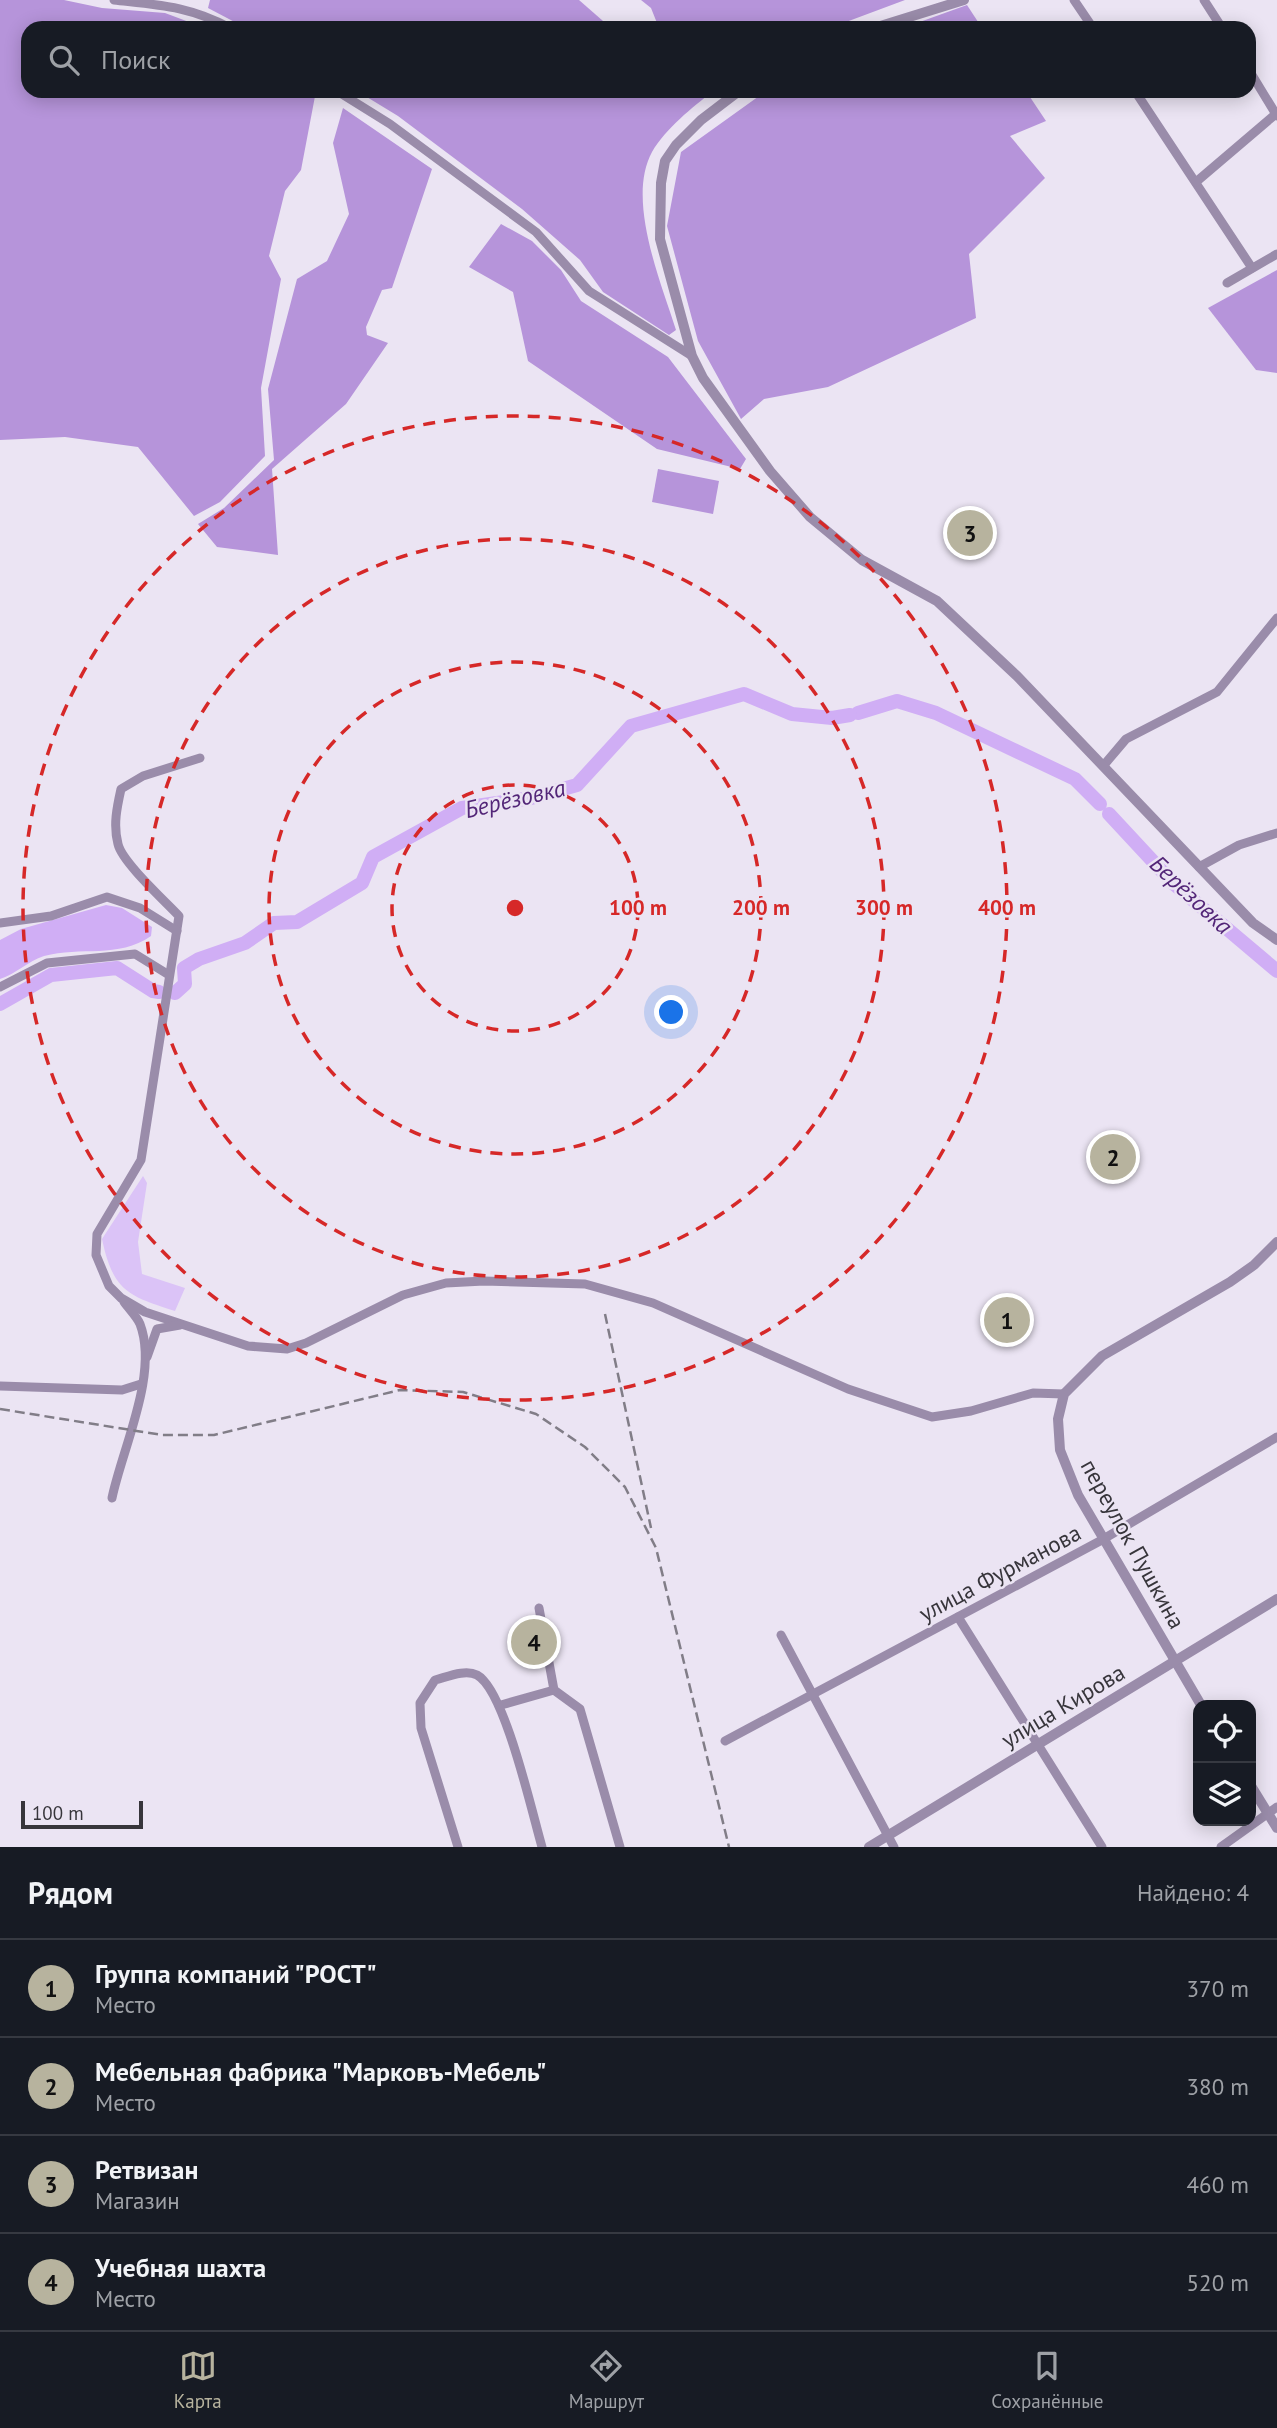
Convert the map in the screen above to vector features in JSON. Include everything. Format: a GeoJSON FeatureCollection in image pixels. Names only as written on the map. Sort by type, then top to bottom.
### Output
{"type":"FeatureCollection","features":[{"type":"Feature","properties":{"kind":"street"},"geometry":{"type":"LineString","coordinates":[[114,0],[173,5],[191,9],[216,21]]}},
{"type":"Feature","properties":{"kind":"street"},"geometry":{"type":"LineString","coordinates":[[896,21],[964,0]]}},
{"type":"Feature","properties":{"kind":"street"},"geometry":{"type":"LineString","coordinates":[[1074,0],[1088,21]]}},
{"type":"Feature","properties":{"kind":"street"},"geometry":{"type":"LineString","coordinates":[[1204,0],[1218,21]]}},
{"type":"Feature","properties":{"kind":"street"},"geometry":{"type":"LineString","coordinates":[[1196,182],[1277,114],[1256,81]]}},
{"type":"Feature","properties":{"kind":"street"},"geometry":{"type":"LineString","coordinates":[[348,98],[390,124],[536,232],[589,291],[692,356]]}},
{"type":"Feature","properties":{"kind":"street"},"geometry":{"type":"LineString","coordinates":[[730,98],[701,120],[676,145],[665,161],[661,183],[660,239],[692,356],[703,378],[770,471],[810,517],[862,560],[937,601],[1017,676],[1253,923],[1277,940]]}},
{"type":"Feature","properties":{"kind":"street"},"geometry":{"type":"LineString","coordinates":[[1140,98],[1252,268]]}},
{"type":"Feature","properties":{"kind":"street"},"geometry":{"type":"LineString","coordinates":[[1227,283],[1277,254]]}},
{"type":"Feature","properties":{"kind":"street"},"geometry":{"type":"LineString","coordinates":[[1104,765],[1126,739],[1217,692],[1277,618]]}},
{"type":"Feature","properties":{"kind":"street"},"geometry":{"type":"LineString","coordinates":[[146,1358],[140,1324],[102,1273],[96,1255],[97,1234],[141,1160],[179,916],[146,883],[118,846],[115,814],[121,789],[143,776],[200,758]]}},
{"type":"Feature","properties":{"kind":"street"},"geometry":{"type":"LineString","coordinates":[[1199,867],[1239,845],[1277,832]]}},
{"type":"Feature","properties":{"kind":"street"},"geometry":{"type":"LineString","coordinates":[[0,923],[51,916],[107,897],[140,908],[177,931]]}},
{"type":"Feature","properties":{"kind":"street"},"geometry":{"type":"LineString","coordinates":[[0,987],[47,962],[135,954],[169,975]]}},
{"type":"Feature","properties":{"kind":"street"},"geometry":{"type":"LineString","coordinates":[[121,1298],[145,1312],[247,1346],[286,1349],[306,1343],[403,1294],[446,1283],[484,1281],[585,1284],[653,1303],[848,1389],[932,1417],[971,1411],[1033,1393],[1064,1394],[1102,1356],[1230,1282],[1254,1265],[1277,1242]]}},
{"type":"Feature","properties":{"kind":"street"},"geometry":{"type":"LineString","coordinates":[[112,1499],[146,1358],[157,1329],[181,1324]]}},
{"type":"Feature","properties":{"kind":"street"},"geometry":{"type":"LineString","coordinates":[[0,1386],[122,1390],[141,1384]]}},
{"type":"Feature","properties":{"kind":"street","name":"переулок Пушкина"},"geometry":{"type":"LineString","coordinates":[[1064,1394],[1058,1419],[1060,1450],[1078,1495],[1198,1700]]}},
{"type":"Feature","properties":{"kind":"street","name":"улица Фурманова"},"geometry":{"type":"LineString","coordinates":[[725,1741],[1104,1539],[1277,1437]]}},
{"type":"Feature","properties":{"kind":"street","name":"улица Кирова"},"geometry":{"type":"LineString","coordinates":[[869,1847],[1277,1599]]}},
{"type":"Feature","properties":{"kind":"street"},"geometry":{"type":"LineString","coordinates":[[539,1608],[554,1690],[580,1709],[620,1847]]}},
{"type":"Feature","properties":{"kind":"street"},"geometry":{"type":"LineString","coordinates":[[958,1617],[1102,1847]]}},
{"type":"Feature","properties":{"kind":"street"},"geometry":{"type":"LineString","coordinates":[[781,1635],[811,1696],[894,1847]]}},
{"type":"Feature","properties":{"kind":"street"},"geometry":{"type":"LineString","coordinates":[[458,1847],[421,1728],[420,1703],[435,1680],[461,1673],[476,1675],[487,1684],[501,1705],[542,1847]]}},
{"type":"Feature","properties":{"kind":"street"},"geometry":{"type":"LineString","coordinates":[[501,1705],[554,1690]]}},
{"type":"Feature","properties":{"kind":"street"},"geometry":{"type":"LineString","coordinates":[[1256,1792],[1272,1810],[1277,1828]]}},
{"type":"Feature","properties":{"kind":"street"},"geometry":{"type":"LineString","coordinates":[[1221,1847],[1272,1810]]}},
{"type":"Feature","properties":{"kind":"shaded area"},"geometry":{"type":"Polygon","coordinates":[[[0,0],[64,0],[102,8],[165,13],[186,21],[21,21],[21,98],[315,98],[301,170],[285,191],[269,256],[281,279],[261,388],[265,456],[220,502],[194,516],[138,447],[65,437],[0,440],[0,0]]]}},
{"type":"Feature","properties":{"kind":"shaded area"},"geometry":{"type":"Polygon","coordinates":[[[210,0],[579,0],[603,21],[233,21],[208,8],[210,0]]]}},
{"type":"Feature","properties":{"kind":"shaded area"},"geometry":{"type":"Polygon","coordinates":[[[641,0],[905,0],[849,21],[656,21],[651,8],[641,0]]]}},
{"type":"Feature","properties":{"kind":"shaded area"},"geometry":{"type":"Polygon","coordinates":[[[967,5],[977,21],[922,21],[967,5]]]}},
{"type":"Feature","properties":{"kind":"shaded area"},"geometry":{"type":"Polygon","coordinates":[[[368,98],[705,98],[664,135],[652,152],[645,171],[644,217],[655,265],[676,330],[669,335],[603,292],[580,260],[522,209],[398,116],[368,98]]]}},
{"type":"Feature","properties":{"kind":"shaded area"},"geometry":{"type":"Polygon","coordinates":[[[756,98],[1031,98],[1046,121],[1010,136],[1045,178],[969,254],[976,318],[828,387],[764,399],[741,419],[698,341],[667,226],[681,152],[756,98]]]}},
{"type":"Feature","properties":{"kind":"shaded area"},"geometry":{"type":"Polygon","coordinates":[[[343,108],[432,169],[392,288],[382,290],[366,327],[367,335],[388,343],[346,404],[272,469],[278,555],[217,547],[198,524],[224,508],[274,460],[268,389],[297,279],[327,261],[349,214],[333,143],[343,108]]]}},
{"type":"Feature","properties":{"kind":"shaded area"},"geometry":{"type":"Polygon","coordinates":[[[501,224],[532,241],[561,270],[581,301],[668,357],[746,459],[740,469],[657,449],[528,361],[513,292],[469,267],[501,224]]]}},
{"type":"Feature","properties":{"kind":"shaded area"},"geometry":{"type":"Polygon","coordinates":[[[1277,270],[1277,373],[1256,370],[1208,308],[1277,270]]]}},
{"type":"Feature","properties":{"kind":"shaded area"},"geometry":{"type":"Polygon","coordinates":[[[658,469],[719,481],[713,514],[652,502],[658,469]]]}},
{"type":"Feature","properties":{"kind":"shaded area"},"geometry":{"type":"Polygon","coordinates":[[[106,905],[122,908],[152,927],[151,936],[138,943],[112,950],[44,956],[0,979],[0,940],[21,929],[106,905]]]}},
{"type":"Feature","properties":{"kind":"shaded area"},"geometry":{"type":"Polygon","coordinates":[[[143,1176],[147,1183],[138,1242],[142,1274],[185,1288],[175,1311],[145,1301],[125,1289],[111,1270],[106,1256],[102,1239],[143,1176]]]}},
{"type":"Feature","properties":{"kind":"waterway","name":"Берёзовка"},"geometry":{"type":"LineString","coordinates":[[175,993],[185,984],[184,968],[199,959],[245,943],[274,923],[297,922],[362,883],[373,857],[462,808],[531,798],[577,785],[631,726],[744,694],[792,714],[832,718],[850,715]]}},
{"type":"Feature","properties":{"kind":"waterway","name":"Берёзовка"},"geometry":{"type":"LineString","coordinates":[[858,713],[897,701],[936,713],[1075,779],[1100,804]]}},
{"type":"Feature","properties":{"kind":"waterway","name":"Берёзовка"},"geometry":{"type":"LineString","coordinates":[[1109,814],[1174,884],[1277,971]]}},
{"type":"Feature","properties":{"kind":"waterway","name":"Берёзовка"},"geometry":{"type":"LineString","coordinates":[[0,1004],[51,975],[117,968],[153,991],[159,992]]}},
{"type":"Feature","properties":{"kind":"railway"},"geometry":{"type":"LineString","coordinates":[[605,1314],[651,1528]]}},
{"type":"Feature","properties":{"kind":"railway"},"geometry":{"type":"LineString","coordinates":[[0,1409],[162,1435],[214,1435],[400,1390],[463,1392],[536,1414],[585,1447],[625,1487],[656,1548],[729,1847]]}},
{"type":"Feature","properties":{"kind":"place","name":"Ретвизан"},"geometry":{"type":"Point","coordinates":[970,533]}},
{"type":"Feature","properties":{"kind":"place","name":"Мебельная фабрика \"Марковъ-Мебель\""},"geometry":{"type":"Point","coordinates":[1113,1157]}},
{"type":"Feature","properties":{"kind":"place","name":"Группа компаний \"РОСТ\""},"geometry":{"type":"Point","coordinates":[1007,1320]}},
{"type":"Feature","properties":{"kind":"place","name":"Учебная шахта"},"geometry":{"type":"Point","coordinates":[534,1642]}}]}
